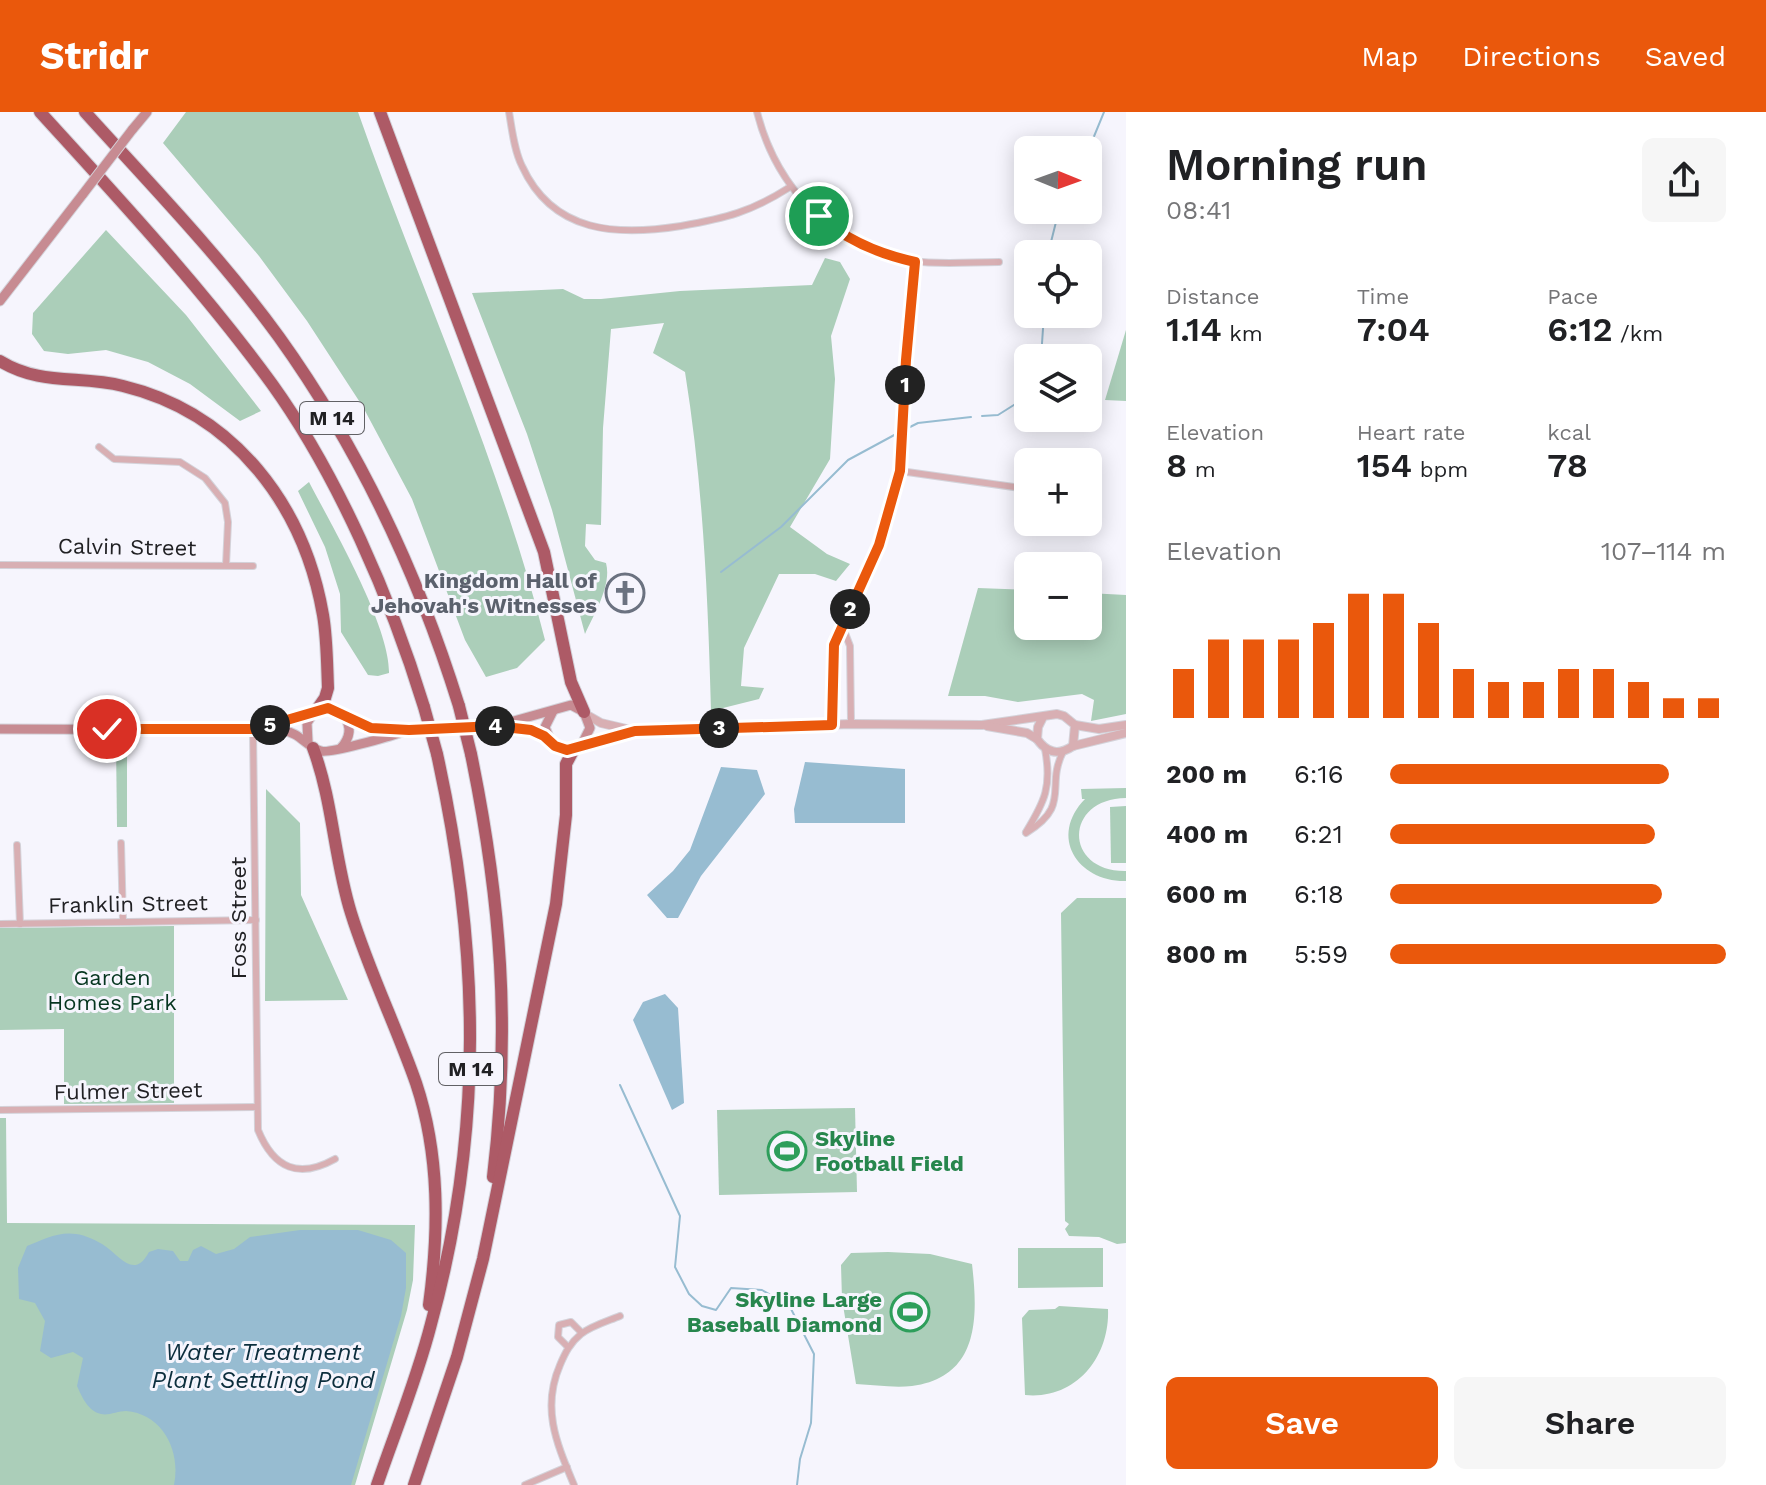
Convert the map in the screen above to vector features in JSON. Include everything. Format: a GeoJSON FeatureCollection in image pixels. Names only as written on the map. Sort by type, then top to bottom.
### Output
{"type":"FeatureCollection","features":[{"type":"Feature","properties":{"kind":"highway","name":"M 14"},"geometry":{"type":"LineString","coordinates":[[40,112],[205,301],[273,386],[324,469],[373,569],[401,637],[437,754],[465,908],[469,966],[471,1062],[463,1165],[449,1253],[431,1326],[377,1485]]}},
{"type":"Feature","properties":{"kind":"highway","name":"M 14"},"geometry":{"type":"LineString","coordinates":[[85,112],[232,277],[278,336],[319,397],[376,498],[419,589],[459,706],[471,754],[496,897],[503,1000],[497,1145],[483,1259],[457,1357],[414,1485]]}},
{"type":"Feature","properties":{"kind":"highway"},"geometry":{"type":"LineString","coordinates":[[380,112],[544,552],[571,682],[586,714]]}},
{"type":"Feature","properties":{"kind":"highway"},"geometry":{"type":"LineString","coordinates":[[0,361],[36,377],[110,383],[181,405],[228,440],[265,476],[306,552],[323,617],[328,688],[315,712]]}},
{"type":"Feature","properties":{"kind":"highway"},"geometry":{"type":"LineString","coordinates":[[311,745],[324,778],[350,911],[417,1086],[429,1139],[437,1214],[436,1250],[428,1309],[413,1380]]}},
{"type":"Feature","properties":{"kind":"highway"},"geometry":{"type":"LineString","coordinates":[[483,1259],[556,904],[566,815],[566,764],[576,748]]}},
{"type":"Feature","properties":{"kind":"main road"},"geometry":{"type":"LineString","coordinates":[[0,301],[147,112]]}},
{"type":"Feature","properties":{"kind":"main road"},"geometry":{"type":"LineString","coordinates":[[254,729],[328,708],[371,728],[409,730],[496,726],[531,730],[561,749],[576,748],[589,734],[586,714],[571,705],[496,726]]}},
{"type":"Feature","properties":{"kind":"main road"},"geometry":{"type":"LineString","coordinates":[[550,741],[545,727],[556,708]]}},
{"type":"Feature","properties":{"kind":"main road"},"geometry":{"type":"LineString","coordinates":[[311,745],[305,729],[315,712]]}},
{"type":"Feature","properties":{"kind":"main road"},"geometry":{"type":"LineString","coordinates":[[341,748],[349,736],[348,722],[344,716]]}},
{"type":"Feature","properties":{"kind":"main road"},"geometry":{"type":"LineString","coordinates":[[0,729],[287,730],[327,753],[409,730]]}},
{"type":"Feature","properties":{"kind":"street"},"geometry":{"type":"LineString","coordinates":[[509,112],[522,166],[536,188],[556,209],[577,221],[603,229],[628,232],[724,218],[748,211],[790,187]]}},
{"type":"Feature","properties":{"kind":"street"},"geometry":{"type":"LineString","coordinates":[[757,112],[771,155],[790,187],[810,209],[843,236],[873,250],[915,262],[999,262]]}},
{"type":"Feature","properties":{"kind":"street"},"geometry":{"type":"LineString","coordinates":[[832,725],[834,645],[879,545],[900,471],[915,262]]}},
{"type":"Feature","properties":{"kind":"street"},"geometry":{"type":"LineString","coordinates":[[99,447],[114,459],[180,462],[205,478],[225,503],[228,522],[226,565]]}},
{"type":"Feature","properties":{"kind":"street"},"geometry":{"type":"LineString","coordinates":[[900,471],[1014,487]]}},
{"type":"Feature","properties":{"kind":"street","name":"Calvin Street"},"geometry":{"type":"LineString","coordinates":[[0,565],[253,566]]}},
{"type":"Feature","properties":{"kind":"street"},"geometry":{"type":"LineString","coordinates":[[843,628],[850,646],[851,724]]}},
{"type":"Feature","properties":{"kind":"street"},"geometry":{"type":"LineString","coordinates":[[586,714],[601,723],[635,731]]}},
{"type":"Feature","properties":{"kind":"street"},"geometry":{"type":"LineString","coordinates":[[576,748],[635,731],[851,724],[982,725],[1064,716],[1075,725],[1099,729],[1126,725]]}},
{"type":"Feature","properties":{"kind":"street"},"geometry":{"type":"LineString","coordinates":[[1037,739],[1043,717]]}},
{"type":"Feature","properties":{"kind":"street"},"geometry":{"type":"LineString","coordinates":[[982,725],[1027,733],[1045,749],[1048,766],[1046,794],[1026,833],[1048,817],[1057,787],[1057,766],[1063,752],[1073,746],[1126,733]]}},
{"type":"Feature","properties":{"kind":"street"},"geometry":{"type":"LineString","coordinates":[[1073,746],[1075,725]]}},
{"type":"Feature","properties":{"kind":"street","name":"Foss Street"},"geometry":{"type":"LineString","coordinates":[[254,729],[258,1130],[267,1150],[289,1167],[300,1171],[316,1169],[335,1159]]}},
{"type":"Feature","properties":{"kind":"street"},"geometry":{"type":"LineString","coordinates":[[1045,749],[1063,752]]}},
{"type":"Feature","properties":{"kind":"street"},"geometry":{"type":"LineString","coordinates":[[121,843],[123,922]]}},
{"type":"Feature","properties":{"kind":"street"},"geometry":{"type":"LineString","coordinates":[[17,845],[20,924]]}},
{"type":"Feature","properties":{"kind":"street","name":"Franklin Street"},"geometry":{"type":"LineString","coordinates":[[0,924],[256,920]]}},
{"type":"Feature","properties":{"kind":"street","name":"Fulmer Street"},"geometry":{"type":"LineString","coordinates":[[0,1110],[256,1107]]}},
{"type":"Feature","properties":{"kind":"street"},"geometry":{"type":"LineString","coordinates":[[574,1485],[555,1438],[550,1405],[553,1383],[568,1347],[582,1333],[620,1316]]}},
{"type":"Feature","properties":{"kind":"street"},"geometry":{"type":"LineString","coordinates":[[568,1347],[558,1337],[559,1325],[571,1322],[582,1333]]}},
{"type":"Feature","properties":{"kind":"street"},"geometry":{"type":"LineString","coordinates":[[525,1485],[567,1467]]}},
{"type":"Feature","properties":{"kind":"green space"},"geometry":{"type":"Polygon","coordinates":[[[186,112],[358,112],[482,440],[526,573],[545,640],[517,668],[486,677],[465,640],[412,499],[363,407],[307,321],[259,256],[163,143],[186,112]]]}},
{"type":"Feature","properties":{"kind":"green space"},"geometry":{"type":"Polygon","coordinates":[[[106,230],[186,315],[261,411],[240,421],[190,384],[148,362],[106,350],[68,354],[44,351],[32,334],[33,313],[106,230]]]}},
{"type":"Feature","properties":{"kind":"green space"},"geometry":{"type":"Polygon","coordinates":[[[825,258],[840,262],[850,279],[831,336],[835,379],[830,459],[790,527],[827,554],[850,564],[836,581],[815,574],[779,574],[744,648],[741,686],[764,688],[759,699],[711,711],[704,541],[691,414],[685,372],[653,353],[664,323],[611,329],[603,428],[601,525],[586,524],[585,546],[595,560],[606,563],[607,581],[585,634],[552,510],[527,434],[472,293],[563,289],[584,299],[601,299],[680,291],[812,285],[825,258]]]}},
{"type":"Feature","properties":{"kind":"green space"},"geometry":{"type":"Polygon","coordinates":[[[1126,330],[1126,401],[1105,400],[1126,330]]]}},
{"type":"Feature","properties":{"kind":"green space"},"geometry":{"type":"Polygon","coordinates":[[[309,482],[370,604],[387,653],[389,673],[368,675],[341,632],[340,594],[325,547],[298,491],[309,482]]]}},
{"type":"Feature","properties":{"kind":"green space"},"geometry":{"type":"Polygon","coordinates":[[[978,588],[1014,589],[1014,640],[1102,640],[1102,594],[1126,595],[1126,714],[1091,721],[1094,700],[1082,694],[1018,702],[985,696],[948,696],[978,588]]]}},
{"type":"Feature","properties":{"kind":"green space"},"geometry":{"type":"Polygon","coordinates":[[[116,742],[127,742],[127,827],[117,827],[116,742]]]}},
{"type":"Feature","properties":{"kind":"green space"},"geometry":{"type":"Polygon","coordinates":[[[1126,788],[1126,798],[1105,801],[1091,810],[1082,822],[1079,835],[1082,849],[1091,860],[1106,868],[1126,871],[1126,881],[1094,874],[1082,866],[1069,842],[1069,828],[1074,813],[1085,799],[1082,799],[1081,789],[1126,788]]]}},
{"type":"Feature","properties":{"kind":"green space"},"geometry":{"type":"Polygon","coordinates":[[[266,789],[300,823],[301,895],[348,1000],[265,1001],[266,789]]]}},
{"type":"Feature","properties":{"kind":"green space"},"geometry":{"type":"Polygon","coordinates":[[[1126,806],[1126,863],[1111,863],[1110,807],[1126,806]]]}},
{"type":"Feature","properties":{"kind":"green space"},"geometry":{"type":"Polygon","coordinates":[[[1077,898],[1126,898],[1126,1243],[1117,1244],[1099,1237],[1069,1236],[1065,1229],[1069,1224],[1065,1221],[1061,913],[1077,898]]]}},
{"type":"Feature","properties":{"kind":"green space","name":"Garden Homes Park"},"geometry":{"type":"Polygon","coordinates":[[[174,926],[174,1103],[64,1104],[64,1029],[0,1030],[0,928],[174,926]]]}},
{"type":"Feature","properties":{"kind":"green space","name":"Skyline Football Field"},"geometry":{"type":"Polygon","coordinates":[[[855,1108],[857,1192],[719,1195],[717,1110],[855,1108]]]}},
{"type":"Feature","properties":{"kind":"green space","name":"Water Treatment Plant Settling Pond"},"geometry":{"type":"Polygon","coordinates":[[[0,1118],[6,1118],[7,1223],[415,1225],[413,1280],[407,1310],[355,1485],[0,1485],[0,1118]]]}},
{"type":"Feature","properties":{"kind":"green space"},"geometry":{"type":"Polygon","coordinates":[[[1018,1248],[1103,1248],[1103,1287],[1018,1288],[1018,1248]]]}},
{"type":"Feature","properties":{"kind":"green space","name":"Skyline Large Baseball Diamond"},"geometry":{"type":"Polygon","coordinates":[[[851,1253],[930,1254],[972,1264],[975,1304],[970,1341],[951,1370],[934,1380],[912,1386],[856,1384],[842,1299],[841,1265],[851,1253]]]}},
{"type":"Feature","properties":{"kind":"green space"},"geometry":{"type":"Polygon","coordinates":[[[1059,1306],[1108,1309],[1103,1343],[1096,1359],[1074,1383],[1043,1395],[1025,1395],[1022,1318],[1029,1310],[1055,1309],[1059,1306]]]}},
{"type":"Feature","properties":{"kind":"water"},"geometry":{"type":"Polygon","coordinates":[[[805,762],[905,769],[905,823],[795,823],[794,809],[805,762]]]}},
{"type":"Feature","properties":{"kind":"water"},"geometry":{"type":"Polygon","coordinates":[[[721,767],[757,770],[765,794],[701,876],[678,918],[667,918],[647,895],[690,850],[721,767]]]}},
{"type":"Feature","properties":{"kind":"water"},"geometry":{"type":"Polygon","coordinates":[[[665,994],[678,1008],[684,1103],[672,1110],[633,1020],[643,1002],[665,994]]]}},
{"type":"Feature","properties":{"kind":"water","name":"Water Treatment Plant Settling Pond"},"geometry":{"type":"Polygon","coordinates":[[[300,1230],[358,1230],[391,1240],[406,1253],[406,1288],[401,1316],[351,1485],[174,1485],[172,1447],[159,1427],[139,1414],[126,1411],[104,1414],[92,1410],[77,1386],[83,1358],[73,1352],[51,1358],[40,1351],[45,1321],[35,1303],[19,1299],[18,1268],[27,1246],[57,1235],[70,1233],[91,1238],[132,1265],[158,1249],[173,1251],[180,1261],[188,1261],[193,1250],[201,1246],[216,1254],[234,1249],[250,1237],[300,1230]]]}},
{"type":"Feature","properties":{"kind":"waterway"},"geometry":{"type":"LineString","coordinates":[[1094,136],[1104,112]]}},
{"type":"Feature","properties":{"kind":"waterway"},"geometry":{"type":"LineString","coordinates":[[1052,240],[1056,224]]}},
{"type":"Feature","properties":{"kind":"waterway"},"geometry":{"type":"LineString","coordinates":[[1042,344],[1043,328]]}},
{"type":"Feature","properties":{"kind":"waterway"},"geometry":{"type":"LineString","coordinates":[[982,416],[998,415],[1014,405]]}},
{"type":"Feature","properties":{"kind":"waterway"},"geometry":{"type":"LineString","coordinates":[[904,430],[918,423],[971,417]]}},
{"type":"Feature","properties":{"kind":"waterway"},"geometry":{"type":"LineString","coordinates":[[721,572],[781,527],[848,460],[898,433]]}},
{"type":"Feature","properties":{"kind":"waterway"},"geometry":{"type":"LineString","coordinates":[[620,1085],[680,1216],[675,1267],[689,1294],[702,1306],[716,1310],[731,1288],[762,1290],[789,1305],[814,1354],[811,1423],[800,1459],[797,1485]]}},
{"type":"Feature","properties":{"kind":"place","name":"Kingdom Hall of Jehovah's Witnesses"},"geometry":{"type":"Point","coordinates":[625,593]}},
{"type":"Feature","properties":{"kind":"place","name":"Skyline Football Field"},"geometry":{"type":"Point","coordinates":[787,1151]}},
{"type":"Feature","properties":{"kind":"place","name":"Skyline Large Baseball Diamond"},"geometry":{"type":"Point","coordinates":[910,1312]}},
{"type":"Feature","properties":{"kind":"route"},"geometry":{"type":"LineString","coordinates":[[107,729],[256,729],[328,708],[371,728],[409,730],[496,726],[531,730],[567,750],[635,731],[832,725],[834,645],[879,545],[900,471],[915,262],[873,250],[843,236],[819,216]]}}]}
